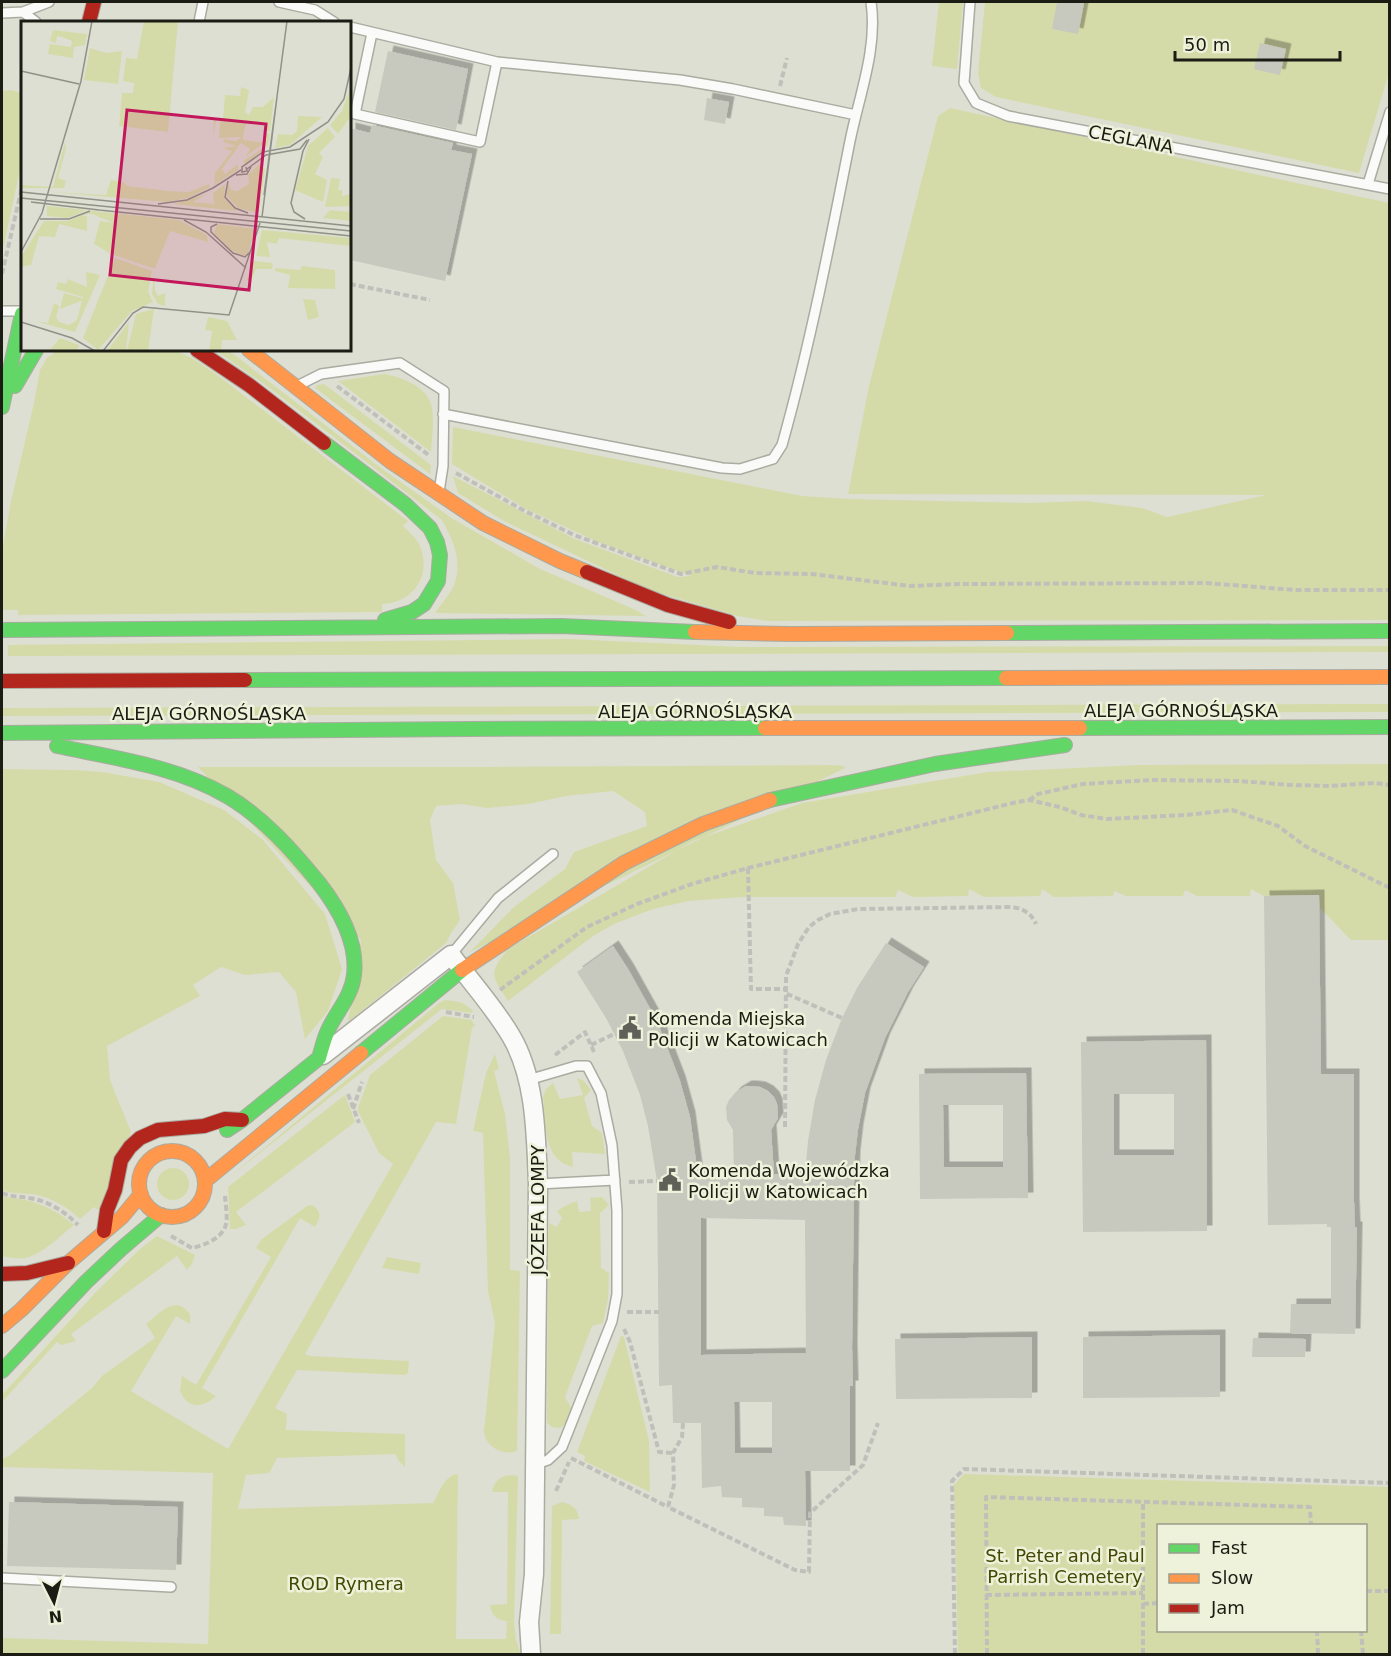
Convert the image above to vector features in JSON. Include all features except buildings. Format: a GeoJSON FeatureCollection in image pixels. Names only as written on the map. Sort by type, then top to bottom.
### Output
{"type":"FeatureCollection","features":[{"type":"Feature","properties":{"kind":"main road"},"geometry":{"type":"LineString","coordinates":[[89,21],[94,2]]}},
{"type":"Feature","properties":{"kind":"main road"},"geometry":{"type":"LineString","coordinates":[[2,408],[21,318]]}},
{"type":"Feature","properties":{"kind":"main road"},"geometry":{"type":"LineString","coordinates":[[2,408],[35,351]]}},
{"type":"Feature","properties":{"kind":"main road"},"geometry":{"type":"LineString","coordinates":[[198,351],[249,385],[406,505],[430,528],[437,542],[440,570],[438,581],[424,604],[412,612],[362,627]]}},
{"type":"Feature","properties":{"kind":"main road"},"geometry":{"type":"LineString","coordinates":[[250,351],[390,460],[483,523],[560,561],[668,605],[699,615],[791,634]]}},
{"type":"Feature","properties":{"kind":"main road"},"geometry":{"type":"LineString","coordinates":[[5,630],[561,626],[670,632],[791,634],[1389,632]]}},
{"type":"Feature","properties":{"kind":"main road","name":"ALEJA GÓRNOŚLĄSKA"},"geometry":{"type":"LineString","coordinates":[[2,681],[1389,677]]}},
{"type":"Feature","properties":{"kind":"main road","name":"ALEJA GÓRNOŚLĄSKA"},"geometry":{"type":"LineString","coordinates":[[2,733],[493,729],[1389,727]]}},
{"type":"Feature","properties":{"kind":"main road"},"geometry":{"type":"LineString","coordinates":[[206,1180],[462,970],[624,863],[703,824],[770,800],[935,764],[1182,728]]}},
{"type":"Feature","properties":{"kind":"main road"},"geometry":{"type":"LineString","coordinates":[[2,733],[136,763],[194,781],[227,797],[269,829],[292,852],[329,897],[347,934],[353,954],[354,973],[351,990],[327,1032],[319,1058],[242,1120],[214,1138]]}},
{"type":"Feature","properties":{"kind":"main road"},"geometry":{"type":"LineString","coordinates":[[104,1231],[107,1210],[115,1190],[121,1160],[140,1138],[158,1130],[204,1126],[225,1119],[242,1120]]}},
{"type":"Feature","properties":{"kind":"main road"},"geometry":{"type":"LineString","coordinates":[[176,1150],[191,1151],[200,1164],[206,1180],[199,1205],[190,1212],[170,1217],[152,1210],[145,1203],[139,1183],[141,1172],[147,1162],[155,1155],[176,1150]]}},
{"type":"Feature","properties":{"kind":"main road"},"geometry":{"type":"LineString","coordinates":[[2,1326],[68,1263],[122,1217],[141,1194]]}},
{"type":"Feature","properties":{"kind":"main road"},"geometry":{"type":"LineString","coordinates":[[2,1371],[86,1282],[161,1215]]}},
{"type":"Feature","properties":{"kind":"main road"},"geometry":{"type":"LineString","coordinates":[[2,1274],[36,1272],[68,1263]]}},
{"type":"Feature","properties":{"kind":"street"},"geometry":{"type":"LineString","coordinates":[[319,1058],[451,955]]}},
{"type":"Feature","properties":{"kind":"street","name":"JÓZEFA LOMPY"},"geometry":{"type":"LineString","coordinates":[[451,955],[489,1004],[515,1044],[525,1068],[536,1128],[538,1184],[536,1464],[534,1574],[529,1622],[531,1654]]}},
{"type":"Feature","properties":{"kind":"lane"},"geometry":{"type":"LineString","coordinates":[[2,13],[23,12],[49,2]]}},
{"type":"Feature","properties":{"kind":"lane"},"geometry":{"type":"LineString","coordinates":[[199,21],[203,2]]}},
{"type":"Feature","properties":{"kind":"lane"},"geometry":{"type":"LineString","coordinates":[[279,2],[315,10],[332,21]]}},
{"type":"Feature","properties":{"kind":"lane"},"geometry":{"type":"LineString","coordinates":[[443,414],[722,468],[740,469],[773,459],[782,445],[818,301],[871,50],[871,2]]}},
{"type":"Feature","properties":{"kind":"lane","name":"CEGLANA"},"geometry":{"type":"LineString","coordinates":[[970,2],[964,83],[976,103],[1008,116],[1389,189]]}},
{"type":"Feature","properties":{"kind":"lane"},"geometry":{"type":"LineString","coordinates":[[23,12],[35,21]]}},
{"type":"Feature","properties":{"kind":"lane"},"geometry":{"type":"LineString","coordinates":[[351,27],[497,62],[680,80],[856,115]]}},
{"type":"Feature","properties":{"kind":"lane"},"geometry":{"type":"LineString","coordinates":[[372,33],[355,114],[480,142],[497,62]]}},
{"type":"Feature","properties":{"kind":"lane"},"geometry":{"type":"LineString","coordinates":[[1368,184],[1389,112]]}},
{"type":"Feature","properties":{"kind":"lane"},"geometry":{"type":"LineString","coordinates":[[2,311],[21,313]]}},
{"type":"Feature","properties":{"kind":"lane"},"geometry":{"type":"LineString","coordinates":[[295,387],[321,374],[400,363],[444,391],[443,466],[439,494]]}},
{"type":"Feature","properties":{"kind":"lane"},"geometry":{"type":"LineString","coordinates":[[451,955],[498,898],[553,854]]}},
{"type":"Feature","properties":{"kind":"lane"},"geometry":{"type":"LineString","coordinates":[[528,1080],[576,1066],[586,1066],[601,1093],[612,1145],[617,1211],[617,1294],[612,1321],[562,1447],[548,1460],[536,1464]]}},
{"type":"Feature","properties":{"kind":"lane"},"geometry":{"type":"LineString","coordinates":[[538,1184],[615,1180]]}},
{"type":"Feature","properties":{"kind":"lane"},"geometry":{"type":"LineString","coordinates":[[2,1578],[171,1587]]}},
{"type":"Feature","properties":{"kind":"path"},"geometry":{"type":"LineString","coordinates":[[777,98],[787,58]]}},
{"type":"Feature","properties":{"kind":"path"},"geometry":{"type":"LineString","coordinates":[[2,274],[21,191]]}},
{"type":"Feature","properties":{"kind":"path"},"geometry":{"type":"LineString","coordinates":[[351,284],[430,300]]}},
{"type":"Feature","properties":{"kind":"path"},"geometry":{"type":"LineString","coordinates":[[321,374],[443,466],[574,535],[681,574],[717,567],[754,573],[812,574],[910,586],[1206,583],[1295,590],[1389,590]]}},
{"type":"Feature","properties":{"kind":"path"},"geometry":{"type":"LineString","coordinates":[[489,1004],[501,989],[587,927],[637,904],[692,884],[748,868],[1029,800],[1038,794],[1083,784],[1152,780],[1231,780],[1329,786],[1374,783],[1389,785]]}},
{"type":"Feature","properties":{"kind":"path"},"geometry":{"type":"LineString","coordinates":[[1029,800],[1060,807],[1080,815],[1107,819],[1232,810],[1278,825],[1305,846],[1389,888]]}},
{"type":"Feature","properties":{"kind":"path"},"geometry":{"type":"LineString","coordinates":[[748,868],[751,989],[785,991],[842,1018]]}},
{"type":"Feature","properties":{"kind":"path"},"geometry":{"type":"LineString","coordinates":[[785,1127],[785,991],[789,967],[798,944],[803,934],[818,920],[858,909],[1012,907],[1022,909],[1032,915],[1036,924]]}},
{"type":"Feature","properties":{"kind":"path"},"geometry":{"type":"LineString","coordinates":[[591,1045],[614,1034]]}},
{"type":"Feature","properties":{"kind":"path"},"geometry":{"type":"LineString","coordinates":[[353,1110],[365,1073]]}},
{"type":"Feature","properties":{"kind":"path"},"geometry":{"type":"LineString","coordinates":[[631,1182],[657,1181]]}},
{"type":"Feature","properties":{"kind":"path"},"geometry":{"type":"LineString","coordinates":[[2,1193],[48,1202],[66,1213],[79,1225]]}},
{"type":"Feature","properties":{"kind":"path"},"geometry":{"type":"LineString","coordinates":[[630,1312],[659,1312]]}},
{"type":"Feature","properties":{"kind":"path"},"geometry":{"type":"LineString","coordinates":[[618,1335],[622,1324]]}},
{"type":"Feature","properties":{"kind":"path"},"geometry":{"type":"LineString","coordinates":[[668,1507],[675,1485],[673,1453],[682,1437],[683,1423]]}},
{"type":"Feature","properties":{"kind":"path"},"geometry":{"type":"LineString","coordinates":[[571,1458],[795,1570],[809,1572],[810,1513],[863,1465],[878,1423]]}},
{"type":"Feature","properties":{"kind":"path"},"geometry":{"type":"LineString","coordinates":[[553,1497],[575,1447]]}},
{"type":"Feature","properties":{"kind":"path"},"geometry":{"type":"LineString","coordinates":[[955,1654],[952,1481],[964,1469],[1389,1482]]}},
{"type":"Feature","properties":{"kind":"path"},"geometry":{"type":"LineString","coordinates":[[987,1654],[986,1497],[1310,1507],[1311,1524]]}},
{"type":"Feature","properties":{"kind":"path"},"geometry":{"type":"LineString","coordinates":[[1143,1503],[1143,1654]]}},
{"type":"Feature","properties":{"kind":"path"},"geometry":{"type":"LineString","coordinates":[[1367,1591],[1389,1591]]}},
{"type":"Feature","properties":{"kind":"path"},"geometry":{"type":"LineString","coordinates":[[986,1595],[1143,1593]]}},
{"type":"Feature","properties":{"kind":"path"},"geometry":{"type":"LineString","coordinates":[[1143,1604],[1157,1604]]}},
{"type":"Feature","properties":{"kind":"path"},"geometry":{"type":"LineString","coordinates":[[1317,1632],[1318,1654]]}},
{"type":"Feature","properties":{"kind":"path"},"geometry":{"type":"LineString","coordinates":[[1361,1632],[1363,1654]]}},
{"type":"Feature","properties":{"kind":"green space"},"geometry":{"type":"Polygon","coordinates":[[[939,2],[963,2],[957,69],[932,66],[939,2]]]}},
{"type":"Feature","properties":{"kind":"green space"},"geometry":{"type":"Polygon","coordinates":[[[985,2],[1389,2],[1389,73],[1359,173],[996,97],[981,88],[978,73],[985,2]]]}},
{"type":"Feature","properties":{"kind":"green space"},"geometry":{"type":"Polygon","coordinates":[[[11,90],[21,93],[21,166],[2,253],[2,91],[11,90]]]}},
{"type":"Feature","properties":{"kind":"green space"},"geometry":{"type":"Polygon","coordinates":[[[950,108],[1389,203],[1389,620],[767,621],[738,616],[649,590],[504,521],[458,493],[453,476],[575,539],[678,577],[691,576],[596,541],[526,509],[452,464],[453,427],[802,496],[1028,503],[1086,501],[1142,508],[1167,517],[1266,495],[848,494],[869,386],[938,116],[950,108]]]}},
{"type":"Feature","properties":{"kind":"green space"},"geometry":{"type":"Polygon","coordinates":[[[57,351],[176,351],[192,358],[408,521],[403,526],[417,541],[423,555],[424,566],[418,585],[403,598],[382,604],[382,612],[18,615],[18,610],[2,610],[2,552],[11,501],[40,370],[47,358],[57,351]]]}},
{"type":"Feature","properties":{"kind":"green space"},"geometry":{"type":"Polygon","coordinates":[[[216,351],[228,351],[236,356],[381,468],[453,519],[540,569],[645,616],[435,613],[454,585],[457,576],[456,551],[442,520],[267,386],[216,351]]]}},
{"type":"Feature","properties":{"kind":"green space"},"geometry":{"type":"Polygon","coordinates":[[[385,374],[412,383],[428,398],[433,415],[431,452],[338,381],[385,374]]]}},
{"type":"Feature","properties":{"kind":"green space"},"geometry":{"type":"Polygon","coordinates":[[[324,384],[431,465],[430,474],[315,388],[317,385],[324,384]]]}},
{"type":"Feature","properties":{"kind":"green space"},"geometry":{"type":"Polygon","coordinates":[[[569,639],[741,647],[1389,646],[1390,652],[8,656],[8,645],[569,639]]]}},
{"type":"Feature","properties":{"kind":"green space"},"geometry":{"type":"Polygon","coordinates":[[[1390,704],[1389,712],[2,716],[2,708],[1390,704]]]}},
{"type":"Feature","properties":{"kind":"green space"},"geometry":{"type":"Polygon","coordinates":[[[1389,764],[1389,940],[1351,940],[1320,908],[1319,895],[1264,896],[1251,889],[1250,896],[1197,896],[1185,890],[1183,896],[1126,896],[1114,891],[1113,896],[1054,897],[1042,889],[1040,896],[984,897],[969,889],[968,896],[913,897],[898,890],[895,897],[743,897],[689,901],[653,909],[614,924],[593,936],[508,1001],[495,980],[497,964],[508,949],[693,841],[802,803],[988,772],[1140,765],[1389,764]]]}},
{"type":"Feature","properties":{"kind":"green space"},"geometry":{"type":"Polygon","coordinates":[[[833,765],[845,768],[470,952],[514,907],[565,869],[574,852],[647,826],[645,812],[613,791],[487,808],[461,804],[436,806],[430,820],[436,860],[453,883],[460,920],[446,943],[348,1022],[361,940],[198,767],[486,767],[833,765]]]}},
{"type":"Feature","properties":{"kind":"green space"},"geometry":{"type":"Polygon","coordinates":[[[2,769],[102,772],[159,782],[224,810],[263,840],[325,914],[342,969],[328,1011],[305,1039],[296,992],[279,972],[245,975],[221,967],[193,985],[200,996],[107,1046],[110,1080],[131,1132],[98,1210],[94,1207],[80,1219],[70,1210],[50,1199],[2,1190],[2,769]]]}},
{"type":"Feature","properties":{"kind":"green space"},"geometry":{"type":"Polygon","coordinates":[[[445,1000],[461,1002],[473,1011],[472,1013],[442,1009],[228,1178],[439,1003],[445,1000]]]}},
{"type":"Feature","properties":{"kind":"green space","name":"ROD Rymera"},"geometry":{"type":"Polygon","coordinates":[[[443,1016],[472,1020],[475,1026],[472,1028],[456,1124],[436,1122],[305,1354],[409,1361],[408,1373],[404,1375],[297,1370],[275,1408],[287,1414],[286,1430],[405,1434],[405,1467],[396,1454],[277,1458],[269,1473],[246,1475],[238,1509],[433,1503],[449,1477],[458,1474],[456,1639],[506,1639],[507,1621],[495,1616],[490,1605],[507,1604],[508,1492],[492,1492],[495,1483],[501,1478],[508,1475],[518,1476],[514,1622],[516,1640],[521,1654],[2,1654],[2,1638],[208,1644],[213,1473],[2,1467],[2,1459],[9,1456],[92,1388],[102,1376],[155,1338],[146,1324],[173,1305],[184,1308],[190,1314],[190,1324],[176,1316],[131,1391],[228,1449],[393,1164],[379,1153],[358,1111],[370,1075],[443,1016]]]}},
{"type":"Feature","properties":{"kind":"green space"},"geometry":{"type":"Polygon","coordinates":[[[495,1054],[499,1069],[494,1071],[505,1114],[510,1158],[510,1270],[520,1271],[517,1451],[512,1452],[501,1451],[491,1446],[484,1431],[495,1323],[488,1291],[483,1133],[473,1131],[486,1073],[495,1054]]]}},
{"type":"Feature","properties":{"kind":"green space"},"geometry":{"type":"Polygon","coordinates":[[[577,1078],[584,1081],[591,1090],[584,1098],[592,1126],[602,1133],[605,1154],[572,1152],[573,1167],[556,1157],[551,1148],[546,1128],[543,1097],[546,1089],[553,1083],[560,1099],[583,1095],[577,1078]]]}},
{"type":"Feature","properties":{"kind":"green space"},"geometry":{"type":"Polygon","coordinates":[[[345,1095],[355,1122],[236,1212],[246,1225],[230,1229],[228,1187],[345,1095]]]}},
{"type":"Feature","properties":{"kind":"green space"},"geometry":{"type":"Polygon","coordinates":[[[173,1168],[184,1173],[189,1184],[184,1195],[173,1200],[162,1195],[157,1184],[162,1173],[173,1168]]]}},
{"type":"Feature","properties":{"kind":"green space"},"geometry":{"type":"Polygon","coordinates":[[[2,1196],[39,1204],[74,1225],[33,1256],[11,1258],[2,1256],[2,1196]]]}},
{"type":"Feature","properties":{"kind":"green space"},"geometry":{"type":"Polygon","coordinates":[[[602,1197],[609,1205],[600,1213],[601,1268],[609,1273],[608,1299],[603,1323],[592,1326],[565,1397],[572,1409],[565,1424],[560,1428],[552,1427],[547,1423],[549,1223],[557,1227],[562,1218],[557,1211],[567,1205],[577,1201],[579,1212],[591,1211],[590,1198],[602,1197]]]}},
{"type":"Feature","properties":{"kind":"green space"},"geometry":{"type":"Polygon","coordinates":[[[312,1205],[319,1212],[317,1224],[315,1227],[300,1218],[202,1388],[216,1396],[201,1405],[191,1404],[180,1391],[182,1376],[196,1385],[271,1257],[256,1248],[262,1239],[307,1206],[312,1205]]]}},
{"type":"Feature","properties":{"kind":"green space"},"geometry":{"type":"Polygon","coordinates":[[[157,1236],[195,1255],[187,1270],[177,1256],[71,1334],[76,1341],[61,1345],[57,1342],[2,1402],[2,1395],[96,1292],[139,1250],[157,1236]]]}},
{"type":"Feature","properties":{"kind":"green space"},"geometry":{"type":"Polygon","coordinates":[[[387,1257],[421,1263],[419,1274],[382,1268],[387,1257]]]}},
{"type":"Feature","properties":{"kind":"green space"},"geometry":{"type":"Polygon","coordinates":[[[621,1336],[624,1337],[649,1441],[650,1492],[584,1461],[585,1456],[577,1452],[621,1336]]]}},
{"type":"Feature","properties":{"kind":"green space","name":"St. Peter and Paul Parrish Cemetery"},"geometry":{"type":"Polygon","coordinates":[[[964,1474],[1389,1487],[1389,1654],[958,1654],[954,1485],[964,1474]]]}},
{"type":"Feature","properties":{"kind":"green space"},"geometry":{"type":"Polygon","coordinates":[[[562,1502],[578,1512],[579,1519],[562,1520],[561,1634],[550,1634],[552,1506],[562,1502]]]}},
{"type":"Feature","properties":{"kind":"traffic: fast"},"geometry":{"type":"LineString","coordinates":[[2,407],[21,319]]}},
{"type":"Feature","properties":{"kind":"traffic: fast"},"geometry":{"type":"LineString","coordinates":[[15,386],[35,351]]}},
{"type":"Feature","properties":{"kind":"traffic: fast"},"geometry":{"type":"LineString","coordinates":[[324,443],[406,505],[430,528],[437,542],[440,555],[438,581],[424,604],[412,612],[385,620]]}},
{"type":"Feature","properties":{"kind":"traffic: fast"},"geometry":{"type":"LineString","coordinates":[[2,630],[561,626],[695,632]]}},
{"type":"Feature","properties":{"kind":"traffic: fast"},"geometry":{"type":"LineString","coordinates":[[1007,633],[1390,631]]}},
{"type":"Feature","properties":{"kind":"traffic: fast"},"geometry":{"type":"LineString","coordinates":[[245,680],[1006,678]]}},
{"type":"Feature","properties":{"kind":"traffic: fast"},"geometry":{"type":"LineString","coordinates":[[1080,728],[1390,727]]}},
{"type":"Feature","properties":{"kind":"traffic: fast"},"geometry":{"type":"LineString","coordinates":[[2,733],[765,728]]}},
{"type":"Feature","properties":{"kind":"traffic: fast"},"geometry":{"type":"LineString","coordinates":[[770,800],[935,764],[1065,745]]}},
{"type":"Feature","properties":{"kind":"traffic: fast"},"geometry":{"type":"LineString","coordinates":[[57,746],[144,764],[187,777],[207,786],[227,796],[253,814],[277,835],[309,871],[326,893],[346,926],[354,962],[351,989],[327,1032],[319,1058]]}},
{"type":"Feature","properties":{"kind":"traffic: fast"},"geometry":{"type":"LineString","coordinates":[[361,1053],[462,970]]}},
{"type":"Feature","properties":{"kind":"traffic: fast"},"geometry":{"type":"LineString","coordinates":[[227,1130],[319,1058]]}},
{"type":"Feature","properties":{"kind":"traffic: fast"},"geometry":{"type":"LineString","coordinates":[[2,1371],[86,1282],[161,1215]]}},
{"type":"Feature","properties":{"kind":"traffic: slow"},"geometry":{"type":"LineString","coordinates":[[250,351],[390,461],[483,523],[587,572]]}},
{"type":"Feature","properties":{"kind":"traffic: slow"},"geometry":{"type":"LineString","coordinates":[[695,632],[1007,633]]}},
{"type":"Feature","properties":{"kind":"traffic: slow"},"geometry":{"type":"LineString","coordinates":[[1006,678],[1390,677]]}},
{"type":"Feature","properties":{"kind":"traffic: slow"},"geometry":{"type":"LineString","coordinates":[[765,728],[1080,728]]}},
{"type":"Feature","properties":{"kind":"traffic: slow"},"geometry":{"type":"LineString","coordinates":[[462,970],[624,863],[703,824],[770,800]]}},
{"type":"Feature","properties":{"kind":"traffic: slow"},"geometry":{"type":"LineString","coordinates":[[206,1180],[361,1053]]}},
{"type":"Feature","properties":{"kind":"traffic: slow"},"geometry":{"type":"LineString","coordinates":[[166,1151],[178,1151],[190,1156],[200,1166],[205,1184],[203,1197],[190,1212],[178,1217],[166,1217],[154,1212],[144,1202],[139,1190],[139,1178],[144,1166],[154,1156],[166,1151]]}},
{"type":"Feature","properties":{"kind":"traffic: slow"},"geometry":{"type":"LineString","coordinates":[[2,1326],[68,1263],[122,1217],[141,1194]]}},
{"type":"Feature","properties":{"kind":"traffic: jam"},"geometry":{"type":"LineString","coordinates":[[89,21],[94,2]]}},
{"type":"Feature","properties":{"kind":"traffic: jam"},"geometry":{"type":"LineString","coordinates":[[198,351],[249,385],[324,443]]}},
{"type":"Feature","properties":{"kind":"traffic: jam"},"geometry":{"type":"LineString","coordinates":[[587,572],[668,605],[729,622]]}},
{"type":"Feature","properties":{"kind":"traffic: jam"},"geometry":{"type":"LineString","coordinates":[[2,681],[245,680]]}},
{"type":"Feature","properties":{"kind":"traffic: jam"},"geometry":{"type":"LineString","coordinates":[[104,1231],[107,1210],[115,1190],[121,1160],[140,1138],[158,1130],[204,1126],[225,1119],[242,1120]]}},
{"type":"Feature","properties":{"kind":"traffic: jam"},"geometry":{"type":"LineString","coordinates":[[2,1274],[27,1273],[68,1263]]}},
{"type":"Feature","properties":{"kind":"place","name":"Komenda Miejska Policji w Katowicach"},"geometry":{"type":"Point","coordinates":[630,1028]}},
{"type":"Feature","properties":{"kind":"place","name":"Komenda Wojewódzka Policji w Katowicach"},"geometry":{"type":"Point","coordinates":[670,1180]}}]}
